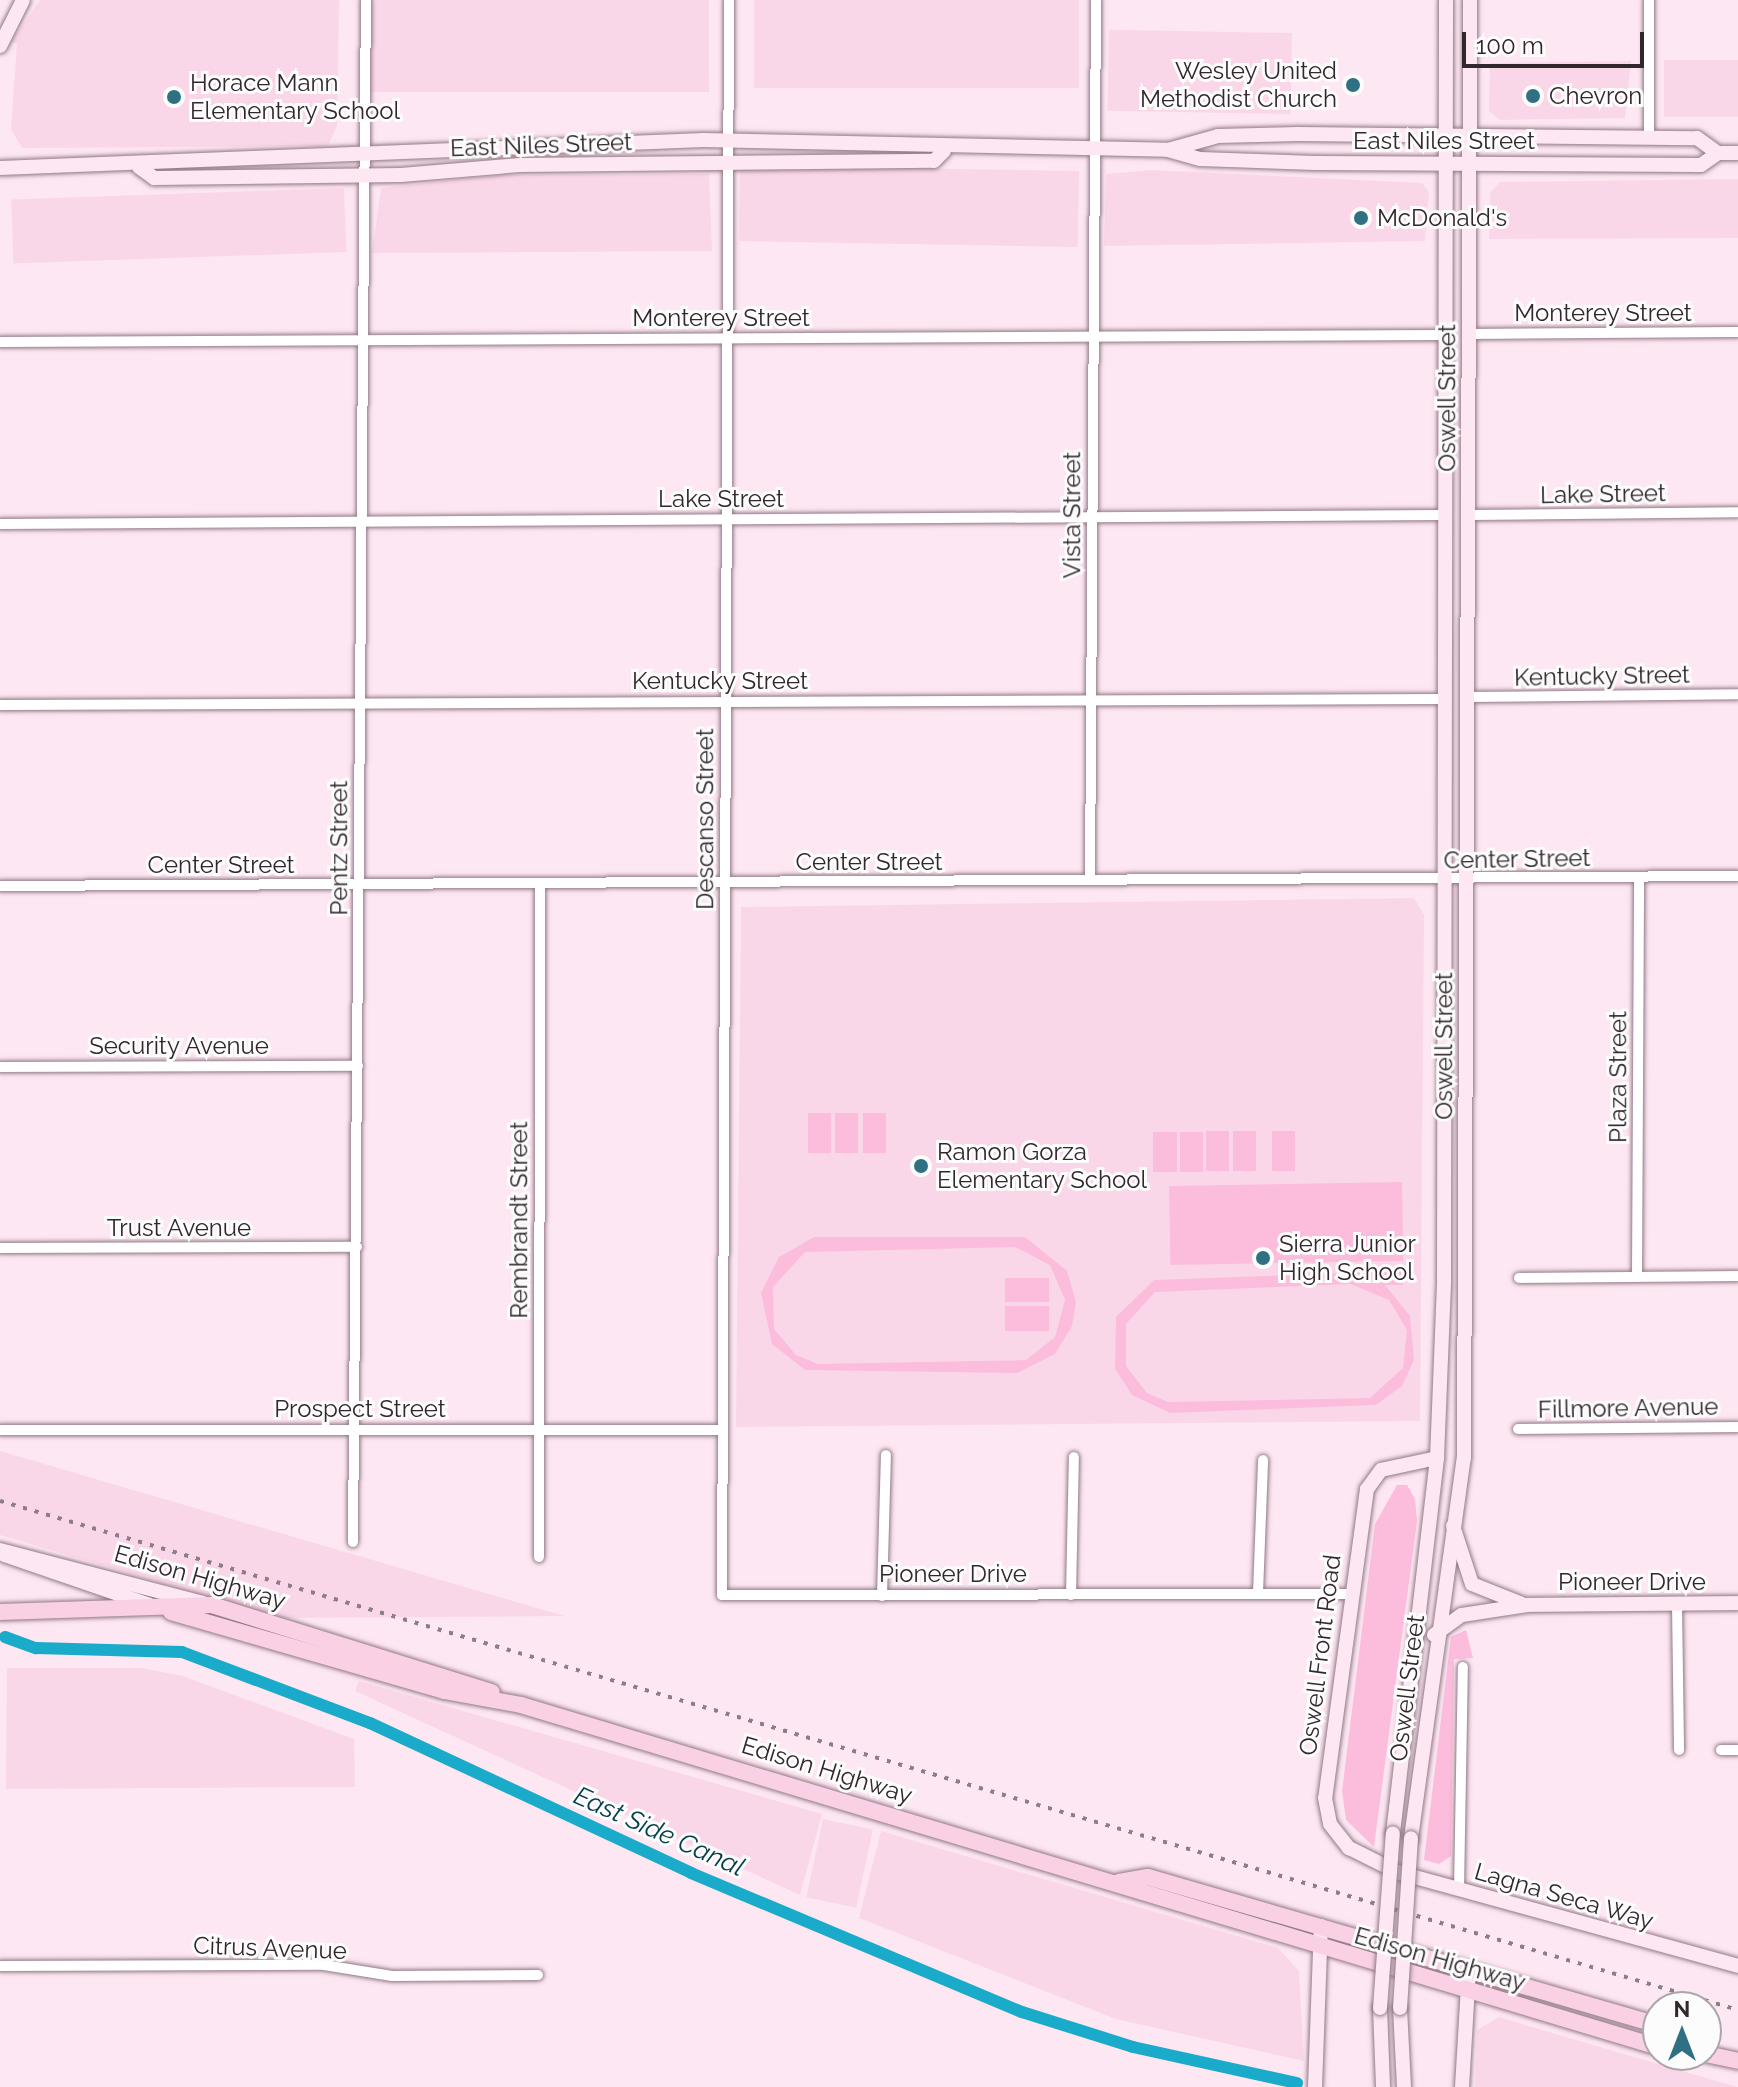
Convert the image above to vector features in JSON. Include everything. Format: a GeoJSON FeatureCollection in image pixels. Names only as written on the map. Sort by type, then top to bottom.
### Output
{"type":"FeatureCollection","features":[{"type":"Feature","properties":{"kind":"main road"},"geometry":{"type":"LineString","coordinates":[[0,46],[23,0]]}},
{"type":"Feature","properties":{"kind":"main road","name":"Oswell Street"},"geometry":{"type":"LineString","coordinates":[[1383,2087],[1380,2008],[1393,1833],[1437,1458],[1445,880],[1441,699],[1446,0]]}},
{"type":"Feature","properties":{"kind":"main road","name":"Oswell Street"},"geometry":{"type":"LineString","coordinates":[[1404,2087],[1400,2008],[1411,1838],[1434,1636],[1464,1458],[1470,0]]}},
{"type":"Feature","properties":{"kind":"main road","name":"East Niles Street"},"geometry":{"type":"LineString","coordinates":[[1168,150],[1218,136],[1447,136],[1697,138],[1718,153]]}},
{"type":"Feature","properties":{"kind":"main road","name":"East Niles Street"},"geometry":{"type":"LineString","coordinates":[[0,168],[139,167],[363,153],[729,142],[928,142],[944,151],[1168,150],[1218,160],[1447,159],[1701,165],[1718,153],[1738,153]]}},
{"type":"Feature","properties":{"kind":"main road","name":"East Niles Street"},"geometry":{"type":"LineString","coordinates":[[139,167],[154,178],[363,175],[729,161],[934,161],[944,151]]}},
{"type":"Feature","properties":{"kind":"main road","name":"Oswell Front Road"},"geometry":{"type":"LineString","coordinates":[[1397,1872],[1349,1848],[1327,1816],[1350,1594],[1367,1489],[1381,1470],[1408,1459],[1437,1458]]}},
{"type":"Feature","properties":{"kind":"main road","name":"Pioneer Drive"},"geometry":{"type":"LineString","coordinates":[[1453,1526],[1480,1592],[1527,1605]]}},
{"type":"Feature","properties":{"kind":"main road","name":"Edison Highway"},"geometry":{"type":"LineString","coordinates":[[0,1552],[212,1605],[451,1675],[521,1705]]}},
{"type":"Feature","properties":{"kind":"main road","name":"Edison Highway"},"geometry":{"type":"LineString","coordinates":[[0,1552],[171,1612],[444,1691],[521,1705],[1119,1882],[1139,1896],[1642,2042]]}},
{"type":"Feature","properties":{"kind":"main road","name":"Pioneer Drive"},"geometry":{"type":"LineString","coordinates":[[1434,1636],[1462,1615],[1527,1605],[1738,1603]]}},
{"type":"Feature","properties":{"kind":"main road"},"geometry":{"type":"LineString","coordinates":[[0,1612],[171,1612],[212,1605]]}},
{"type":"Feature","properties":{"kind":"main road","name":"Lagna Seca Way"},"geometry":{"type":"LineString","coordinates":[[1397,1872],[1738,1966]]}},
{"type":"Feature","properties":{"kind":"main road","name":"Edison Highway"},"geometry":{"type":"LineString","coordinates":[[1119,1882],[1148,1877],[1642,2020]]}},
{"type":"Feature","properties":{"kind":"main road"},"geometry":{"type":"LineString","coordinates":[[1315,2087],[1315,1947],[1321,1926]]}},
{"type":"Feature","properties":{"kind":"main road"},"geometry":{"type":"LineString","coordinates":[[1462,2087],[1462,1991],[1469,1969]]}},
{"type":"Feature","properties":{"kind":"street","name":"Pentz Street"},"geometry":{"type":"LineString","coordinates":[[353,1542],[366,0]]}},
{"type":"Feature","properties":{"kind":"street","name":"Descanso Street"},"geometry":{"type":"LineString","coordinates":[[719,1430],[729,0]]}},
{"type":"Feature","properties":{"kind":"street","name":"Vista Street"},"geometry":{"type":"LineString","coordinates":[[1090,880],[1096,0]]}},
{"type":"Feature","properties":{"kind":"street"},"geometry":{"type":"LineString","coordinates":[[1649,0],[1649,138]]}},
{"type":"Feature","properties":{"kind":"street","name":"Monterey Street"},"geometry":{"type":"LineString","coordinates":[[1469,334],[1738,332]]}},
{"type":"Feature","properties":{"kind":"street","name":"Monterey Street"},"geometry":{"type":"LineString","coordinates":[[0,342],[1443,335]]}},
{"type":"Feature","properties":{"kind":"street","name":"Lake Street"},"geometry":{"type":"LineString","coordinates":[[1468,515],[1738,512]]}},
{"type":"Feature","properties":{"kind":"street","name":"Lake Street"},"geometry":{"type":"LineString","coordinates":[[0,524],[1442,515]]}},
{"type":"Feature","properties":{"kind":"street","name":"Kentucky Street"},"geometry":{"type":"LineString","coordinates":[[1467,697],[1738,694]]}},
{"type":"Feature","properties":{"kind":"street","name":"Kentucky Street"},"geometry":{"type":"LineString","coordinates":[[0,705],[1441,699]]}},
{"type":"Feature","properties":{"kind":"street","name":"Center Street"},"geometry":{"type":"LineString","coordinates":[[0,886],[1738,876]]}},
{"type":"Feature","properties":{"kind":"street","name":"Plaza Street"},"geometry":{"type":"LineString","coordinates":[[1637,1277],[1639,877]]}},
{"type":"Feature","properties":{"kind":"street","name":"Rembrandt Street"},"geometry":{"type":"LineString","coordinates":[[539,1557],[540,883]]}},
{"type":"Feature","properties":{"kind":"street","name":"Security Avenue"},"geometry":{"type":"LineString","coordinates":[[0,1067],[358,1066]]}},
{"type":"Feature","properties":{"kind":"street","name":"Trust Avenue"},"geometry":{"type":"LineString","coordinates":[[0,1248],[357,1247]]}},
{"type":"Feature","properties":{"kind":"street"},"geometry":{"type":"LineString","coordinates":[[1519,1278],[1738,1276]]}},
{"type":"Feature","properties":{"kind":"street","name":"Fillmore Avenue"},"geometry":{"type":"LineString","coordinates":[[1518,1429],[1738,1427]]}},
{"type":"Feature","properties":{"kind":"street","name":"Prospect Street"},"geometry":{"type":"LineString","coordinates":[[0,1430],[719,1430]]}},
{"type":"Feature","properties":{"kind":"street","name":"Pioneer Drive"},"geometry":{"type":"LineString","coordinates":[[719,1430],[722,1595],[1350,1594]]}},
{"type":"Feature","properties":{"kind":"street"},"geometry":{"type":"LineString","coordinates":[[882,1596],[886,1455]]}},
{"type":"Feature","properties":{"kind":"street"},"geometry":{"type":"LineString","coordinates":[[1071,1595],[1074,1457]]}},
{"type":"Feature","properties":{"kind":"street"},"geometry":{"type":"LineString","coordinates":[[1258,1593],[1263,1460]]}},
{"type":"Feature","properties":{"kind":"street"},"geometry":{"type":"LineString","coordinates":[[1677,1604],[1679,1750]]}},
{"type":"Feature","properties":{"kind":"street"},"geometry":{"type":"LineString","coordinates":[[1459,1889],[1463,1667]]}},
{"type":"Feature","properties":{"kind":"street"},"geometry":{"type":"LineString","coordinates":[[1721,1750],[1738,1750]]}},
{"type":"Feature","properties":{"kind":"street","name":"Citrus Avenue"},"geometry":{"type":"LineString","coordinates":[[0,1966],[324,1965],[392,1976],[538,1975]]}},
{"type":"Feature","properties":{"kind":"shaded area","name":"Horace Mann Elementary School"},"geometry":{"type":"Polygon","coordinates":[[[40,0],[339,0],[337,126],[328,146],[22,148],[11,129],[17,43],[11,42],[40,0]]]}},
{"type":"Feature","properties":{"kind":"shaded area"},"geometry":{"type":"Polygon","coordinates":[[[369,0],[709,0],[709,92],[369,92],[369,0]]]}},
{"type":"Feature","properties":{"kind":"shaded area"},"geometry":{"type":"Polygon","coordinates":[[[754,0],[1079,0],[1079,88],[754,88],[754,0]]]}},
{"type":"Feature","properties":{"kind":"shaded area"},"geometry":{"type":"Polygon","coordinates":[[[1109,30],[1292,33],[1291,114],[1108,111],[1109,30]]]}},
{"type":"Feature","properties":{"kind":"shaded area"},"geometry":{"type":"Polygon","coordinates":[[[1664,60],[1738,60],[1738,117],[1664,117],[1664,60]]]}},
{"type":"Feature","properties":{"kind":"shaded area"},"geometry":{"type":"Polygon","coordinates":[[[1631,61],[1625,118],[1500,120],[1489,111],[1490,63],[1631,61]]]}},
{"type":"Feature","properties":{"kind":"shaded area"},"geometry":{"type":"Polygon","coordinates":[[[740,165],[1079,171],[1078,247],[739,241],[740,165]]]}},
{"type":"Feature","properties":{"kind":"shaded area"},"geometry":{"type":"Polygon","coordinates":[[[1151,170],[1422,183],[1429,192],[1425,241],[1104,246],[1106,174],[1151,170]]]}},
{"type":"Feature","properties":{"kind":"shaded area"},"geometry":{"type":"Polygon","coordinates":[[[709,174],[712,251],[372,253],[381,188],[501,175],[709,174]]]}},
{"type":"Feature","properties":{"kind":"shaded area"},"geometry":{"type":"Polygon","coordinates":[[[1738,179],[1738,238],[1489,239],[1490,193],[1500,182],[1738,179]]]}},
{"type":"Feature","properties":{"kind":"shaded area"},"geometry":{"type":"Polygon","coordinates":[[[344,188],[346,252],[13,264],[11,200],[344,188]]]}},
{"type":"Feature","properties":{"kind":"shaded area"},"geometry":{"type":"Polygon","coordinates":[[[1414,898],[1424,915],[1420,1421],[736,1427],[741,907],[1414,898]]]}},
{"type":"Feature","properties":{"kind":"shaded area"},"geometry":{"type":"Polygon","coordinates":[[[808,1113],[831,1113],[831,1153],[808,1153],[808,1113]]]}},
{"type":"Feature","properties":{"kind":"shaded area"},"geometry":{"type":"Polygon","coordinates":[[[835,1113],[858,1113],[858,1153],[835,1153],[835,1113]]]}},
{"type":"Feature","properties":{"kind":"shaded area"},"geometry":{"type":"Polygon","coordinates":[[[863,1113],[886,1113],[886,1153],[863,1153],[863,1113]]]}},
{"type":"Feature","properties":{"kind":"shaded area"},"geometry":{"type":"Polygon","coordinates":[[[1206,1131],[1229,1131],[1229,1171],[1206,1171],[1206,1131]]]}},
{"type":"Feature","properties":{"kind":"shaded area"},"geometry":{"type":"Polygon","coordinates":[[[1233,1131],[1256,1131],[1256,1171],[1233,1171],[1233,1131]]]}},
{"type":"Feature","properties":{"kind":"shaded area"},"geometry":{"type":"Polygon","coordinates":[[[1272,1131],[1295,1131],[1295,1171],[1272,1171],[1272,1131]]]}},
{"type":"Feature","properties":{"kind":"shaded area"},"geometry":{"type":"Polygon","coordinates":[[[1153,1132],[1177,1132],[1177,1172],[1153,1172],[1153,1132]]]}},
{"type":"Feature","properties":{"kind":"shaded area"},"geometry":{"type":"Polygon","coordinates":[[[1180,1132],[1203,1132],[1203,1172],[1180,1172],[1180,1132]]]}},
{"type":"Feature","properties":{"kind":"shaded area"},"geometry":{"type":"Polygon","coordinates":[[[1402,1182],[1403,1261],[1170,1265],[1169,1186],[1402,1182]]]}},
{"type":"Feature","properties":{"kind":"shaded area"},"geometry":{"type":"Polygon","coordinates":[[[814,1237],[1025,1237],[1067,1271],[1076,1302],[1072,1326],[1055,1354],[1017,1373],[805,1370],[772,1344],[761,1293],[779,1257],[814,1237]],[[1015,1247],[805,1252],[773,1287],[774,1329],[796,1355],[818,1364],[1026,1360],[1055,1337],[1065,1300],[1050,1265],[1015,1247]]]}},
{"type":"Feature","properties":{"kind":"shaded area"},"geometry":{"type":"Polygon","coordinates":[[[1403,1271],[1403,1285],[1385,1285],[1410,1316],[1414,1360],[1402,1386],[1376,1405],[1170,1413],[1132,1395],[1115,1369],[1116,1317],[1154,1280],[1403,1271]],[[1351,1284],[1155,1292],[1126,1324],[1126,1366],[1147,1393],[1168,1402],[1370,1398],[1403,1368],[1407,1330],[1389,1300],[1351,1284]]]}},
{"type":"Feature","properties":{"kind":"shaded area"},"geometry":{"type":"Polygon","coordinates":[[[1005,1278],[1049,1278],[1049,1302],[1005,1302],[1005,1278]]]}},
{"type":"Feature","properties":{"kind":"shaded area"},"geometry":{"type":"Polygon","coordinates":[[[1005,1306],[1049,1306],[1049,1331],[1005,1331],[1005,1306]]]}},
{"type":"Feature","properties":{"kind":"shaded area"},"geometry":{"type":"Polygon","coordinates":[[[0,1451],[564,1616],[280,1618],[0,1535],[0,1451]]]}},
{"type":"Feature","properties":{"kind":"shaded area"},"geometry":{"type":"Polygon","coordinates":[[[1397,1485],[1407,1485],[1415,1499],[1417,1521],[1374,1847],[1346,1820],[1342,1791],[1375,1524],[1397,1485]]]}},
{"type":"Feature","properties":{"kind":"shaded area"},"geometry":{"type":"Polygon","coordinates":[[[1466,1630],[1473,1658],[1454,1659],[1451,1856],[1439,1864],[1424,1860],[1451,1637],[1466,1630]]]}},
{"type":"Feature","properties":{"kind":"shaded area"},"geometry":{"type":"Polygon","coordinates":[[[7,1668],[141,1668],[183,1676],[354,1739],[355,1787],[6,1789],[7,1668]]]}},
{"type":"Feature","properties":{"kind":"shaded area"},"geometry":{"type":"Polygon","coordinates":[[[359,1681],[822,1814],[800,1895],[355,1691],[359,1681]]]}},
{"type":"Feature","properties":{"kind":"shaded area"},"geometry":{"type":"Polygon","coordinates":[[[823,1819],[873,1830],[856,1908],[806,1897],[823,1819]]]}},
{"type":"Feature","properties":{"kind":"shaded area"},"geometry":{"type":"Polygon","coordinates":[[[881,1831],[1278,1948],[1299,1971],[1304,2061],[1116,2019],[859,1918],[881,1831]]]}},
{"type":"Feature","properties":{"kind":"shaded area"},"geometry":{"type":"Polygon","coordinates":[[[1499,2017],[1642,2059],[1642,2071],[1683,2071],[1737,2087],[1475,2087],[1477,2030],[1499,2017]]]}},
{"type":"Feature","properties":{"kind":"waterway","name":"East Side Canal"},"geometry":{"type":"LineString","coordinates":[[5,1637],[36,1648],[182,1652],[370,1723],[691,1873],[1022,2012],[1133,2047],[1297,2083]]}},
{"type":"Feature","properties":{"kind":"railway"},"geometry":{"type":"LineString","coordinates":[[0,1501],[1738,2010]]}},
{"type":"Feature","properties":{"kind":"place","name":"Wesley United Methodist Church"},"geometry":{"type":"Point","coordinates":[1353,85]}},
{"type":"Feature","properties":{"kind":"place","name":"Chevron"},"geometry":{"type":"Point","coordinates":[1533,96]}},
{"type":"Feature","properties":{"kind":"place","name":"Horace Mann Elementary School"},"geometry":{"type":"Point","coordinates":[174,97]}},
{"type":"Feature","properties":{"kind":"place","name":"McDonald's"},"geometry":{"type":"Point","coordinates":[1361,218]}},
{"type":"Feature","properties":{"kind":"place","name":"Ramon Gorza Elementary School"},"geometry":{"type":"Point","coordinates":[921,1166]}},
{"type":"Feature","properties":{"kind":"place","name":"Sierra Junior High School"},"geometry":{"type":"Point","coordinates":[1263,1258]}}]}
